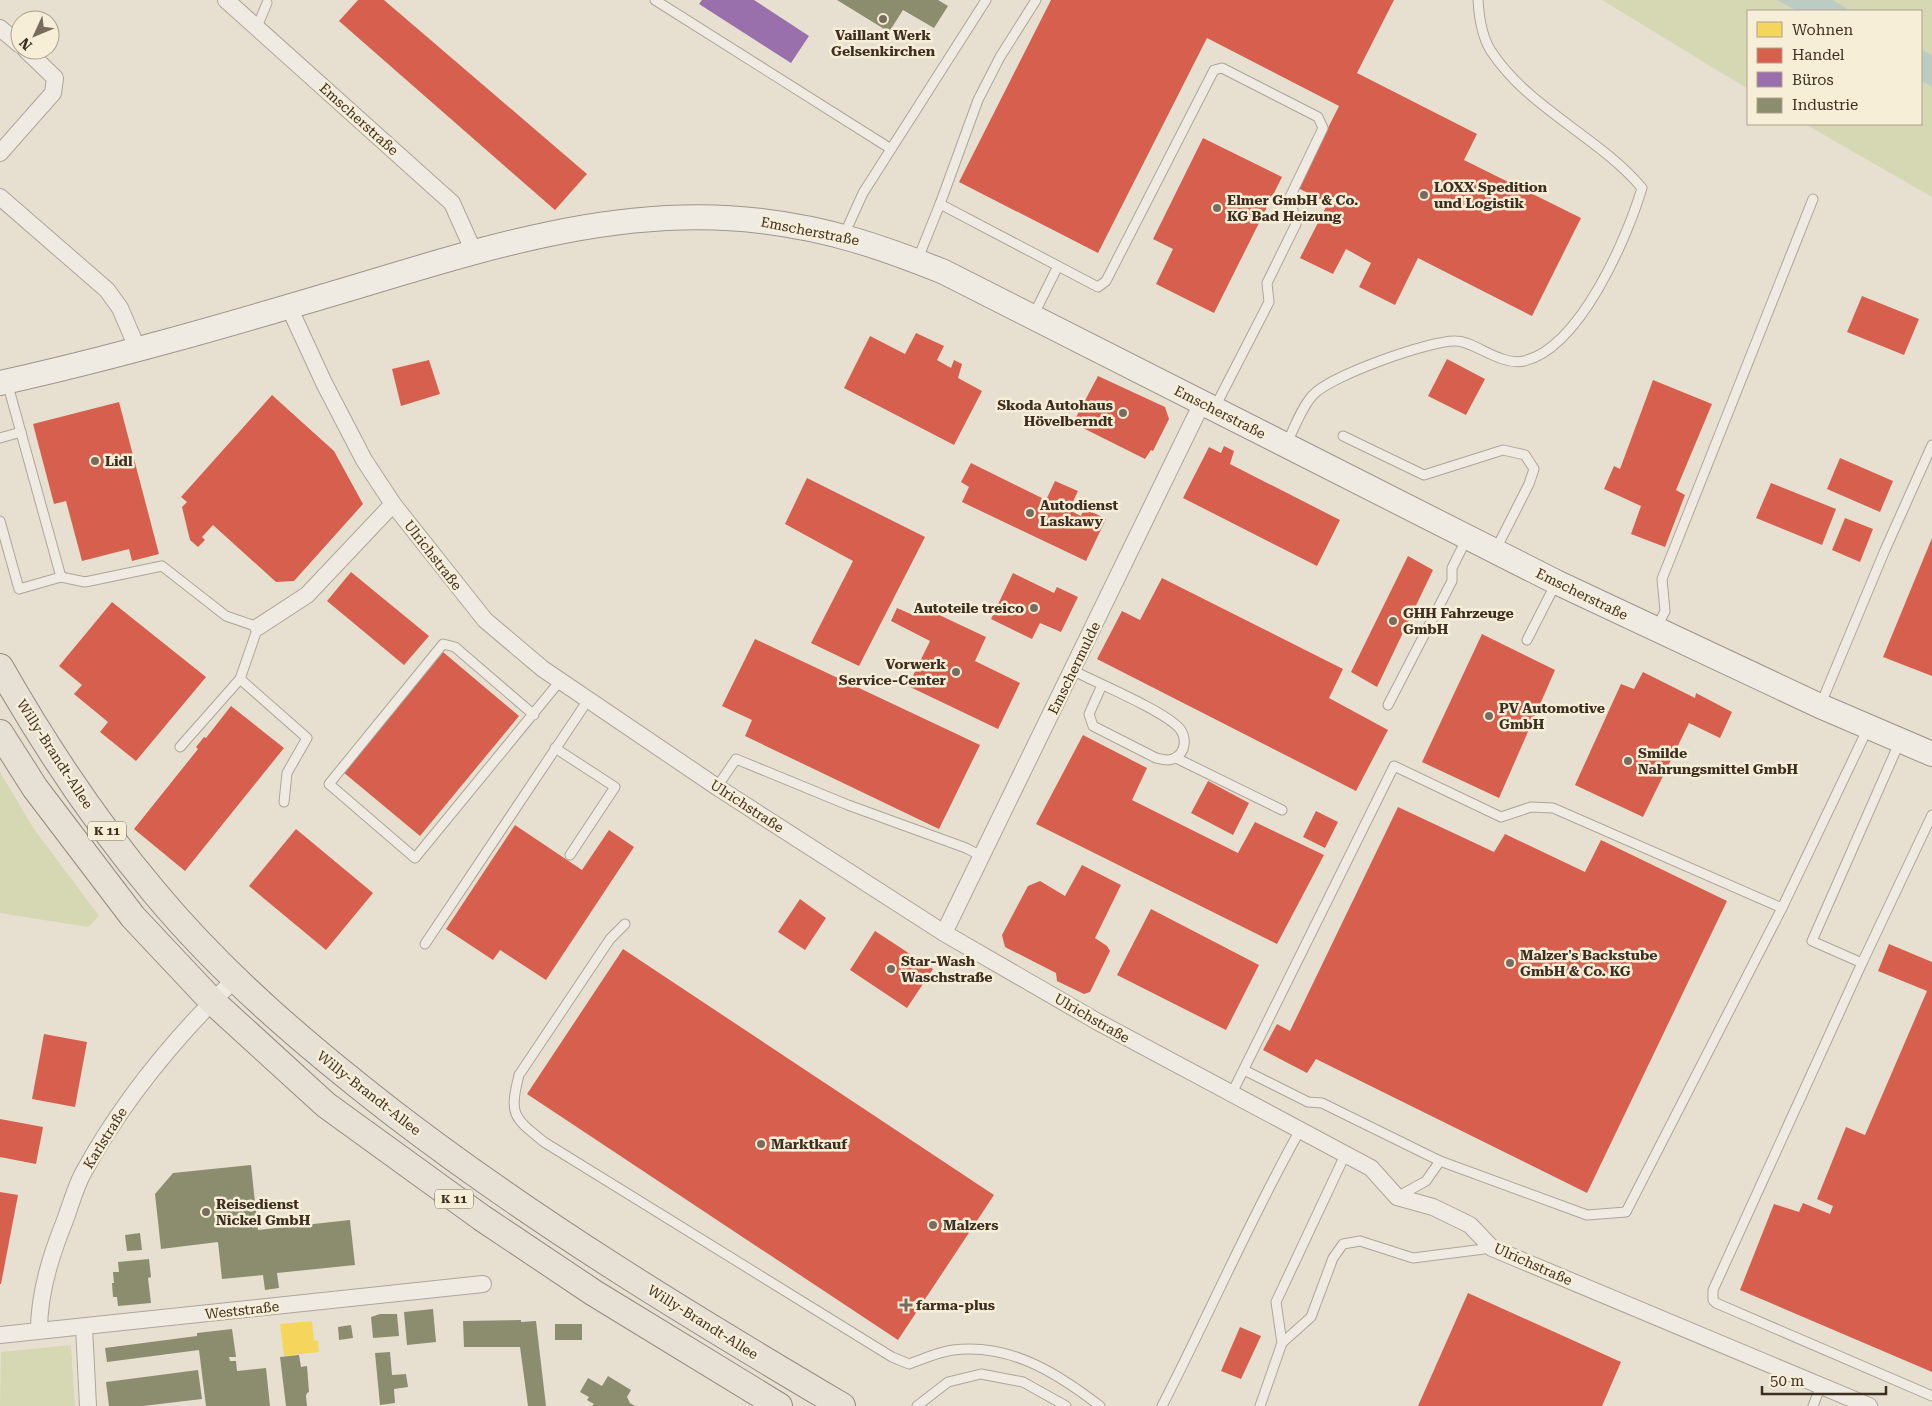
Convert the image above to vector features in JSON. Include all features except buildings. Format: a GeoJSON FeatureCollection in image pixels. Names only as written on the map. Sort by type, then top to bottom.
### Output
{"type":"FeatureCollection","features":[{"type":"Feature","properties":{"kind":"main road","name":"Willy-Brandt-Allee"},"geometry":{"type":"LineString","coordinates":[[0,667],[29,717],[84,802],[154,893],[236,978],[321,1058],[434,1144],[532,1214],[748,1350],[842,1406]]}},
{"type":"Feature","properties":{"kind":"main road","name":"K 11"},"geometry":{"type":"LineString","coordinates":[[0,733],[36,788],[133,917],[212,1001],[326,1105],[482,1218],[594,1293],[779,1406]]}},
{"type":"Feature","properties":{"kind":"street","name":"Emscherstraße"},"geometry":{"type":"LineString","coordinates":[[226,0],[452,203],[474,252]]}},
{"type":"Feature","properties":{"kind":"street"},"geometry":{"type":"LineString","coordinates":[[0,28],[10,36]]}},
{"type":"Feature","properties":{"kind":"street"},"geometry":{"type":"LineString","coordinates":[[0,153],[53,93],[54,78],[36,60]]}},
{"type":"Feature","properties":{"kind":"street"},"geometry":{"type":"LineString","coordinates":[[0,197],[107,290],[120,308],[138,350]]}},
{"type":"Feature","properties":{"kind":"street","name":"Emscherstraße"},"geometry":{"type":"LineString","coordinates":[[3,383],[138,350],[474,252],[569,229],[686,218],[760,221],[844,235],[944,272],[1556,582],[1820,706],[1932,754]]}},
{"type":"Feature","properties":{"kind":"street","name":"Ulrichstraße"},"geometry":{"type":"LineString","coordinates":[[289,307],[324,383],[364,460],[393,504],[485,620],[560,681],[718,787],[944,932],[1098,1022],[1300,1132],[1371,1168],[1397,1197],[1433,1207],[1470,1225],[1492,1248],[1869,1406]]}},
{"type":"Feature","properties":{"kind":"street","name":"Emschermulde"},"geometry":{"type":"LineString","coordinates":[[944,932],[983,857],[1072,670],[1208,406]]}},
{"type":"Feature","properties":{"kind":"street"},"geometry":{"type":"LineString","coordinates":[[258,627],[307,595],[393,504]]}},
{"type":"Feature","properties":{"kind":"street","name":"Karlstraße"},"geometry":{"type":"LineString","coordinates":[[39,1330],[39,1306],[51,1257],[82,1176],[127,1103],[150,1071],[188,1026],[236,978]]}},
{"type":"Feature","properties":{"kind":"street","name":"Weststraße"},"geometry":{"type":"LineString","coordinates":[[0,1335],[483,1284]]}},
{"type":"Feature","properties":{"kind":"street"},"geometry":{"type":"LineString","coordinates":[[84,1327],[88,1406]]}},
{"type":"Feature","properties":{"kind":"lane"},"geometry":{"type":"LineString","coordinates":[[655,0],[890,149]]}},
{"type":"Feature","properties":{"kind":"lane"},"geometry":{"type":"LineString","coordinates":[[844,235],[863,193],[986,0]]}},
{"type":"Feature","properties":{"kind":"lane"},"geometry":{"type":"LineString","coordinates":[[916,261],[940,204],[978,100],[1000,57],[1036,0]]}},
{"type":"Feature","properties":{"kind":"lane"},"geometry":{"type":"LineString","coordinates":[[1286,445],[1312,396],[1328,383],[1391,358],[1458,340],[1497,358],[1523,361],[1544,352],[1568,332],[1598,289],[1632,222],[1642,188],[1624,167],[1520,86],[1491,50],[1480,22],[1478,0]]}},
{"type":"Feature","properties":{"kind":"lane"},"geometry":{"type":"LineString","coordinates":[[256,28],[267,3]]}},
{"type":"Feature","properties":{"kind":"lane"},"geometry":{"type":"LineString","coordinates":[[940,204],[1098,287],[1106,281],[1214,70],[1222,68],[1318,117],[1323,128],[1290,197],[1296,224],[1267,283],[1269,302],[1208,406]]}},
{"type":"Feature","properties":{"kind":"lane"},"geometry":{"type":"LineString","coordinates":[[1656,630],[1665,611],[1662,578],[1813,199]]}},
{"type":"Feature","properties":{"kind":"lane"},"geometry":{"type":"LineString","coordinates":[[1033,316],[1058,266]]}},
{"type":"Feature","properties":{"kind":"lane"},"geometry":{"type":"LineString","coordinates":[[3,383],[21,432],[61,577]]}},
{"type":"Feature","properties":{"kind":"lane"},"geometry":{"type":"LineString","coordinates":[[0,438],[21,432]]}},
{"type":"Feature","properties":{"kind":"lane"},"geometry":{"type":"LineString","coordinates":[[1342,436],[1424,475],[1503,450],[1525,455],[1534,469],[1529,484],[1494,551]]}},
{"type":"Feature","properties":{"kind":"lane"},"geometry":{"type":"LineString","coordinates":[[1820,706],[1885,550],[1932,445]]}},
{"type":"Feature","properties":{"kind":"lane"},"geometry":{"type":"LineString","coordinates":[[0,522],[19,589],[61,577],[85,582],[162,566],[226,616],[258,627],[240,679],[180,746]]}},
{"type":"Feature","properties":{"kind":"lane"},"geometry":{"type":"LineString","coordinates":[[1388,705],[1452,581],[1452,568],[1468,538]]}},
{"type":"Feature","properties":{"kind":"lane"},"geometry":{"type":"LineString","coordinates":[[1527,640],[1556,582]]}},
{"type":"Feature","properties":{"kind":"lane"},"geometry":{"type":"LineString","coordinates":[[534,715],[455,647],[443,644],[329,784],[416,858],[534,715],[560,681]]}},
{"type":"Feature","properties":{"kind":"lane"},"geometry":{"type":"LineString","coordinates":[[1072,670],[1166,718],[1179,728],[1184,735],[1185,745],[1176,758]]}},
{"type":"Feature","properties":{"kind":"lane"},"geometry":{"type":"LineString","coordinates":[[240,679],[307,738],[287,773],[284,802]]}},
{"type":"Feature","properties":{"kind":"lane"},"geometry":{"type":"LineString","coordinates":[[1102,685],[1089,714],[1093,726],[1156,758],[1167,760],[1176,758],[1282,810]]}},
{"type":"Feature","properties":{"kind":"lane"},"geometry":{"type":"LineString","coordinates":[[425,944],[588,700]]}},
{"type":"Feature","properties":{"kind":"lane"},"geometry":{"type":"LineString","coordinates":[[1244,1070],[1308,1102],[1322,1103],[1440,1162],[1587,1215],[1626,1212],[1782,908],[1869,727]]}},
{"type":"Feature","properties":{"kind":"lane"},"geometry":{"type":"LineString","coordinates":[[1862,963],[1812,942],[1900,741]]}},
{"type":"Feature","properties":{"kind":"lane"},"geometry":{"type":"LineString","coordinates":[[556,748],[615,787],[570,855]]}},
{"type":"Feature","properties":{"kind":"lane"},"geometry":{"type":"LineString","coordinates":[[718,787],[736,759],[848,805],[966,848],[983,857]]}},
{"type":"Feature","properties":{"kind":"lane"},"geometry":{"type":"LineString","coordinates":[[1231,1095],[1394,766],[1501,817],[1530,808],[1553,808],[1782,908]]}},
{"type":"Feature","properties":{"kind":"lane"},"geometry":{"type":"LineString","coordinates":[[1932,815],[1862,963],[1713,1290],[1713,1300],[1716,1303],[1932,1396]]}},
{"type":"Feature","properties":{"kind":"lane"},"geometry":{"type":"LineString","coordinates":[[625,924],[610,939],[519,1075],[513,1099],[518,1121],[544,1142],[892,1357],[909,1364],[951,1350],[968,1349],[1006,1353],[1052,1372],[1100,1406]]}},
{"type":"Feature","properties":{"kind":"lane"},"geometry":{"type":"LineString","coordinates":[[1162,1406],[1205,1323],[1275,1176],[1300,1132]]}},
{"type":"Feature","properties":{"kind":"lane"},"geometry":{"type":"LineString","coordinates":[[1260,1406],[1282,1343],[1276,1302],[1346,1156]]}},
{"type":"Feature","properties":{"kind":"lane"},"geometry":{"type":"LineString","coordinates":[[1397,1197],[1426,1180],[1440,1162]]}},
{"type":"Feature","properties":{"kind":"lane"},"geometry":{"type":"LineString","coordinates":[[1282,1343],[1311,1318],[1333,1258],[1343,1244],[1360,1241],[1413,1258],[1492,1248]]}},
{"type":"Feature","properties":{"kind":"lane"},"geometry":{"type":"LineString","coordinates":[[917,1406],[948,1382],[982,1374],[1023,1382],[1066,1406]]}},
{"type":"Feature","properties":{"kind":"lane"},"geometry":{"type":"LineString","coordinates":[[1813,1406],[1821,1385]]}},
{"type":"Feature","properties":{"kind":"green space"},"geometry":{"type":"Polygon","coordinates":[[[1602,0],[1777,0],[1794,10],[1747,10],[1747,88],[1602,0]]]}},
{"type":"Feature","properties":{"kind":"green space"},"geometry":{"type":"Polygon","coordinates":[[[1833,0],[1932,0],[1932,55],[1922,50],[1922,10],[1849,10],[1833,0]]]}},
{"type":"Feature","properties":{"kind":"green space"},"geometry":{"type":"Polygon","coordinates":[[[1922,82],[1932,87],[1932,197],[1807,125],[1922,125],[1922,82]]]}},
{"type":"Feature","properties":{"kind":"green space"},"geometry":{"type":"Polygon","coordinates":[[[0,772],[34,829],[99,916],[88,927],[0,913],[0,772]]]}},
{"type":"Feature","properties":{"kind":"green space"},"geometry":{"type":"Polygon","coordinates":[[[71,1345],[75,1406],[0,1406],[1,1352],[71,1345]]]}},
{"type":"Feature","properties":{"kind":"shaded area"},"geometry":{"type":"Polygon","coordinates":[[[1777,0],[1833,0],[1849,10],[1794,10],[1777,0]]]}},
{"type":"Feature","properties":{"kind":"shaded area"},"geometry":{"type":"Polygon","coordinates":[[[1922,50],[1932,55],[1932,87],[1922,82],[1922,50]]]}},
{"type":"Feature","properties":{"kind":"place","name":"Vaillant Werk Gelsenkirchen"},"geometry":{"type":"Point","coordinates":[883,19]}},
{"type":"Feature","properties":{"kind":"place","name":"LOXX Spedition und Logistik"},"geometry":{"type":"Point","coordinates":[1424,195]}},
{"type":"Feature","properties":{"kind":"place","name":"Elmer GmbH & Co. KG Bad Heizung"},"geometry":{"type":"Point","coordinates":[1217,208]}},
{"type":"Feature","properties":{"kind":"place","name":"Skoda Autohaus Hövelberndt"},"geometry":{"type":"Point","coordinates":[1123,413]}},
{"type":"Feature","properties":{"kind":"place","name":"Lidl"},"geometry":{"type":"Point","coordinates":[95,461]}},
{"type":"Feature","properties":{"kind":"place","name":"Autodienst Laskawy"},"geometry":{"type":"Point","coordinates":[1030,513]}},
{"type":"Feature","properties":{"kind":"place","name":"Autoteile treico"},"geometry":{"type":"Point","coordinates":[1034,608]}},
{"type":"Feature","properties":{"kind":"place","name":"GHH Fahrzeuge GmbH"},"geometry":{"type":"Point","coordinates":[1393,621]}},
{"type":"Feature","properties":{"kind":"place","name":"Vorwerk Service-Center"},"geometry":{"type":"Point","coordinates":[956,672]}},
{"type":"Feature","properties":{"kind":"place","name":"PV Automotive GmbH"},"geometry":{"type":"Point","coordinates":[1489,716]}},
{"type":"Feature","properties":{"kind":"place","name":"Smilde Nahrungsmittel GmbH"},"geometry":{"type":"Point","coordinates":[1628,761]}},
{"type":"Feature","properties":{"kind":"place","name":"Malzer's Backstube GmbH & Co. KG"},"geometry":{"type":"Point","coordinates":[1510,963]}},
{"type":"Feature","properties":{"kind":"place","name":"Star-Wash Waschstraße"},"geometry":{"type":"Point","coordinates":[891,969]}},
{"type":"Feature","properties":{"kind":"place","name":"Marktkauf"},"geometry":{"type":"Point","coordinates":[761,1144]}},
{"type":"Feature","properties":{"kind":"place","name":"Reisedienst Nickel GmbH"},"geometry":{"type":"Point","coordinates":[206,1212]}},
{"type":"Feature","properties":{"kind":"place","name":"Malzers"},"geometry":{"type":"Point","coordinates":[933,1225]}},
{"type":"Feature","properties":{"kind":"place","name":"farma-plus"},"geometry":{"type":"Point","coordinates":[906,1305]}}]}
